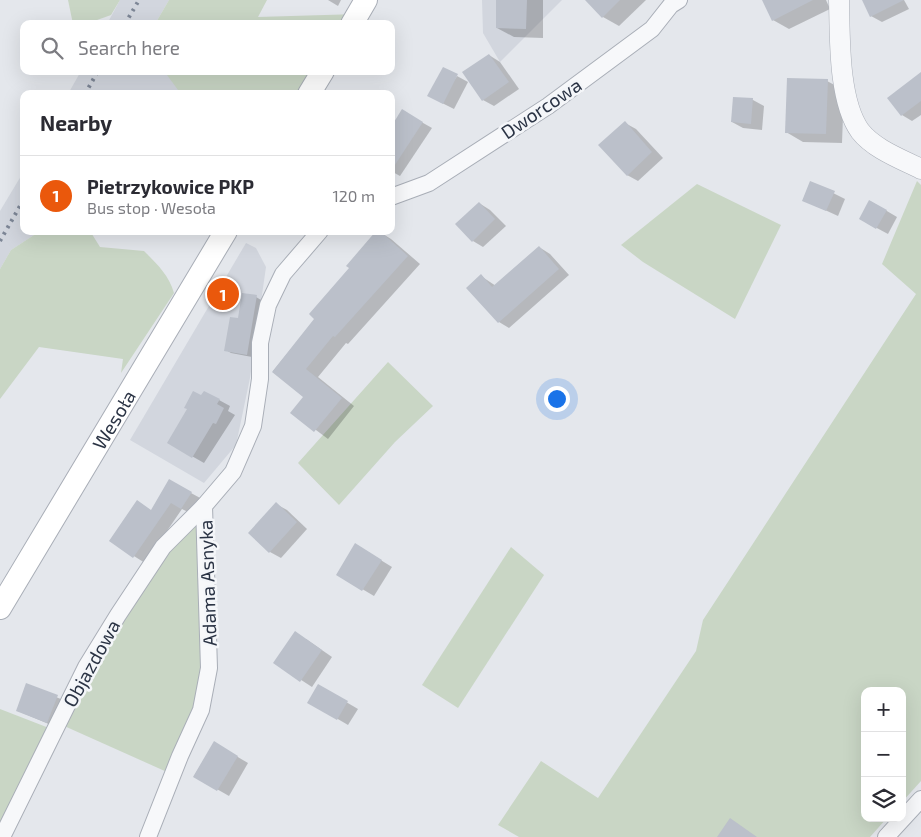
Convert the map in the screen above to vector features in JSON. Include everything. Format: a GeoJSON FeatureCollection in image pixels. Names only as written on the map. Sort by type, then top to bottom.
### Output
{"type":"FeatureCollection","features":[{"type":"Feature","properties":{"kind":"main road"},"geometry":{"type":"LineString","coordinates":[[354,20],[366,0]]}},
{"type":"Feature","properties":{"kind":"main road"},"geometry":{"type":"LineString","coordinates":[[311,90],[321,75]]}},
{"type":"Feature","properties":{"kind":"main road","name":"Wesoła"},"geometry":{"type":"LineString","coordinates":[[0,608],[224,235]]}},
{"type":"Feature","properties":{"kind":"street","name":"Dworcowa"},"geometry":{"type":"LineString","coordinates":[[395,196],[429,182],[548,106],[652,29],[671,5],[679,0]]}},
{"type":"Feature","properties":{"kind":"street"},"geometry":{"type":"LineString","coordinates":[[839,0],[843,72],[850,113],[860,131],[876,146],[921,169]]}},
{"type":"Feature","properties":{"kind":"street","name":"Adama Asnyka"},"geometry":{"type":"LineString","coordinates":[[148,837],[180,756],[201,710],[209,668],[204,506],[233,472],[254,426],[260,379],[260,343],[268,306],[283,274],[317,235]]}},
{"type":"Feature","properties":{"kind":"street","name":"Objazdowa"},"geometry":{"type":"LineString","coordinates":[[2,837],[86,668],[118,615],[163,547],[204,506]]}},
{"type":"Feature","properties":{"kind":"street"},"geometry":{"type":"LineString","coordinates":[[886,837],[921,799]]}},
{"type":"Feature","properties":{"kind":"shaded area"},"geometry":{"type":"Polygon","coordinates":[[[120,0],[169,0],[157,20],[109,20],[120,0]]]}},
{"type":"Feature","properties":{"kind":"shaded area"},"geometry":{"type":"Polygon","coordinates":[[[482,0],[562,0],[500,62],[483,33],[482,0]]]}},
{"type":"Feature","properties":{"kind":"shaded area"},"geometry":{"type":"Polygon","coordinates":[[[79,75],[170,75],[191,90],[70,90],[79,75]]]}},
{"type":"Feature","properties":{"kind":"shaded area"},"geometry":{"type":"Polygon","coordinates":[[[20,178],[20,235],[34,235],[11,250],[0,269],[0,211],[20,178]]]}},
{"type":"Feature","properties":{"kind":"shaded area"},"geometry":{"type":"Polygon","coordinates":[[[246,243],[256,248],[266,267],[250,378],[236,445],[204,483],[130,440],[246,243]]]}},
{"type":"Feature","properties":{"kind":"green space"},"geometry":{"type":"Polygon","coordinates":[[[68,0],[120,0],[111,15],[97,20],[72,20],[68,0]]]}},
{"type":"Feature","properties":{"kind":"green space"},"geometry":{"type":"Polygon","coordinates":[[[169,0],[267,0],[258,17],[358,14],[354,20],[157,20],[169,0]]]}},
{"type":"Feature","properties":{"kind":"green space"},"geometry":{"type":"Polygon","coordinates":[[[167,75],[321,75],[311,90],[178,90],[167,75]]]}},
{"type":"Feature","properties":{"kind":"green space"},"geometry":{"type":"Polygon","coordinates":[[[917,181],[921,185],[921,781],[906,798],[906,687],[861,687],[861,822],[883,822],[870,837],[519,837],[498,825],[541,761],[598,798],[696,651],[703,620],[916,294],[882,264],[917,181]]]}},
{"type":"Feature","properties":{"kind":"green space"},"geometry":{"type":"Polygon","coordinates":[[[697,184],[781,225],[735,319],[643,262],[621,245],[697,184]]]}},
{"type":"Feature","properties":{"kind":"green space"},"geometry":{"type":"Polygon","coordinates":[[[34,235],[92,235],[100,247],[144,251],[165,275],[174,293],[121,373],[123,359],[39,347],[0,399],[0,269],[11,250],[34,235]]]}},
{"type":"Feature","properties":{"kind":"green space"},"geometry":{"type":"Polygon","coordinates":[[[388,362],[433,406],[395,442],[339,505],[298,463],[388,362]]]}},
{"type":"Feature","properties":{"kind":"green space"},"geometry":{"type":"Polygon","coordinates":[[[191,526],[196,526],[200,531],[205,662],[196,705],[167,772],[62,725],[91,668],[153,573],[182,533],[191,526]]]}},
{"type":"Feature","properties":{"kind":"green space"},"geometry":{"type":"Polygon","coordinates":[[[511,547],[544,575],[458,708],[422,685],[511,547]]]}},
{"type":"Feature","properties":{"kind":"green space"},"geometry":{"type":"Polygon","coordinates":[[[0,709],[49,728],[0,837],[0,709]]]}},
{"type":"Feature","properties":{"kind":"building"},"geometry":{"type":"Polygon","coordinates":[[[496,0],[527,0],[526,29],[496,28],[496,0]]]}},
{"type":"Feature","properties":{"kind":"building"},"geometry":{"type":"Polygon","coordinates":[[[585,0],[620,0],[602,18],[585,0]]]}},
{"type":"Feature","properties":{"kind":"building"},"geometry":{"type":"Polygon","coordinates":[[[762,0],[813,0],[772,21],[762,0]]]}},
{"type":"Feature","properties":{"kind":"building"},"geometry":{"type":"Polygon","coordinates":[[[862,0],[904,0],[870,17],[862,0]]]}},
{"type":"Feature","properties":{"kind":"building"},"geometry":{"type":"Polygon","coordinates":[[[489,54],[509,82],[482,101],[462,72],[489,54]]]}},
{"type":"Feature","properties":{"kind":"building"},"geometry":{"type":"Polygon","coordinates":[[[443,67],[458,74],[443,104],[427,96],[443,67]]]}},
{"type":"Feature","properties":{"kind":"building"},"geometry":{"type":"Polygon","coordinates":[[[921,72],[921,101],[901,116],[887,98],[921,72]]]}},
{"type":"Feature","properties":{"kind":"building"},"geometry":{"type":"Polygon","coordinates":[[[787,78],[828,79],[826,134],[785,133],[787,78]]]}},
{"type":"Feature","properties":{"kind":"building"},"geometry":{"type":"Polygon","coordinates":[[[733,97],[753,98],[751,124],[731,122],[733,97]]]}},
{"type":"Feature","properties":{"kind":"building"},"geometry":{"type":"Polygon","coordinates":[[[402,109],[423,122],[395,165],[395,120],[402,109]]]}},
{"type":"Feature","properties":{"kind":"building"},"geometry":{"type":"Polygon","coordinates":[[[625,121],[652,152],[627,176],[598,145],[625,121]]]}},
{"type":"Feature","properties":{"kind":"building"},"geometry":{"type":"Polygon","coordinates":[[[810,181],[835,191],[826,211],[802,201],[810,181]]]}},
{"type":"Feature","properties":{"kind":"building"},"geometry":{"type":"Polygon","coordinates":[[[869,200],[887,210],[876,229],[859,219],[869,200]]]}},
{"type":"Feature","properties":{"kind":"building"},"geometry":{"type":"Polygon","coordinates":[[[479,202],[495,219],[472,242],[455,224],[479,202]]]}},
{"type":"Feature","properties":{"kind":"building"},"geometry":{"type":"Polygon","coordinates":[[[373,235],[384,235],[408,256],[335,337],[333,336],[306,369],[342,398],[314,432],[290,413],[303,397],[272,372],[314,319],[309,314],[349,268],[346,266],[373,235]]]}},
{"type":"Feature","properties":{"kind":"building"},"geometry":{"type":"Polygon","coordinates":[[[539,246],[559,269],[498,323],[466,288],[481,274],[492,287],[539,246]]]}},
{"type":"Feature","properties":{"kind":"building"},"geometry":{"type":"Polygon","coordinates":[[[242,293],[257,295],[247,355],[224,351],[230,317],[238,318],[242,293]]]}},
{"type":"Feature","properties":{"kind":"building"},"geometry":{"type":"Polygon","coordinates":[[[193,391],[201,395],[204,391],[220,399],[217,404],[224,408],[216,424],[213,423],[192,458],[167,443],[187,409],[184,408],[193,391]]]}},
{"type":"Feature","properties":{"kind":"building"},"geometry":{"type":"Polygon","coordinates":[[[169,479],[192,492],[181,509],[171,503],[133,558],[109,541],[137,500],[151,510],[169,479]]]}},
{"type":"Feature","properties":{"kind":"building"},"geometry":{"type":"Polygon","coordinates":[[[276,502],[297,522],[269,553],[248,533],[276,502]]]}},
{"type":"Feature","properties":{"kind":"building"},"geometry":{"type":"Polygon","coordinates":[[[355,543],[382,560],[362,591],[336,575],[355,543]]]}},
{"type":"Feature","properties":{"kind":"building"},"geometry":{"type":"Polygon","coordinates":[[[295,631],[322,650],[300,682],[273,663],[295,631]]]}},
{"type":"Feature","properties":{"kind":"building"},"geometry":{"type":"Polygon","coordinates":[[[26,683],[58,695],[47,723],[16,711],[26,683]]]}},
{"type":"Feature","properties":{"kind":"building"},"geometry":{"type":"Polygon","coordinates":[[[318,684],[348,701],[337,720],[307,703],[318,684]]]}},
{"type":"Feature","properties":{"kind":"building"},"geometry":{"type":"Polygon","coordinates":[[[214,741],[238,756],[217,791],[193,777],[214,741]]]}},
{"type":"Feature","properties":{"kind":"building"},"geometry":{"type":"Polygon","coordinates":[[[730,818],[757,837],[717,837],[730,818]]]}},
{"type":"Feature","properties":{"kind":"railway"},"geometry":{"type":"LineString","coordinates":[[127,20],[139,0]]}},
{"type":"Feature","properties":{"kind":"railway"},"geometry":{"type":"LineString","coordinates":[[87,90],[96,75]]}},
{"type":"Feature","properties":{"kind":"railway"},"geometry":{"type":"LineString","coordinates":[[0,241],[20,206]]}},
{"type":"Feature","properties":{"kind":"place","name":"Pietrzykowice PKP"},"geometry":{"type":"Point","coordinates":[223,294]}}]}
